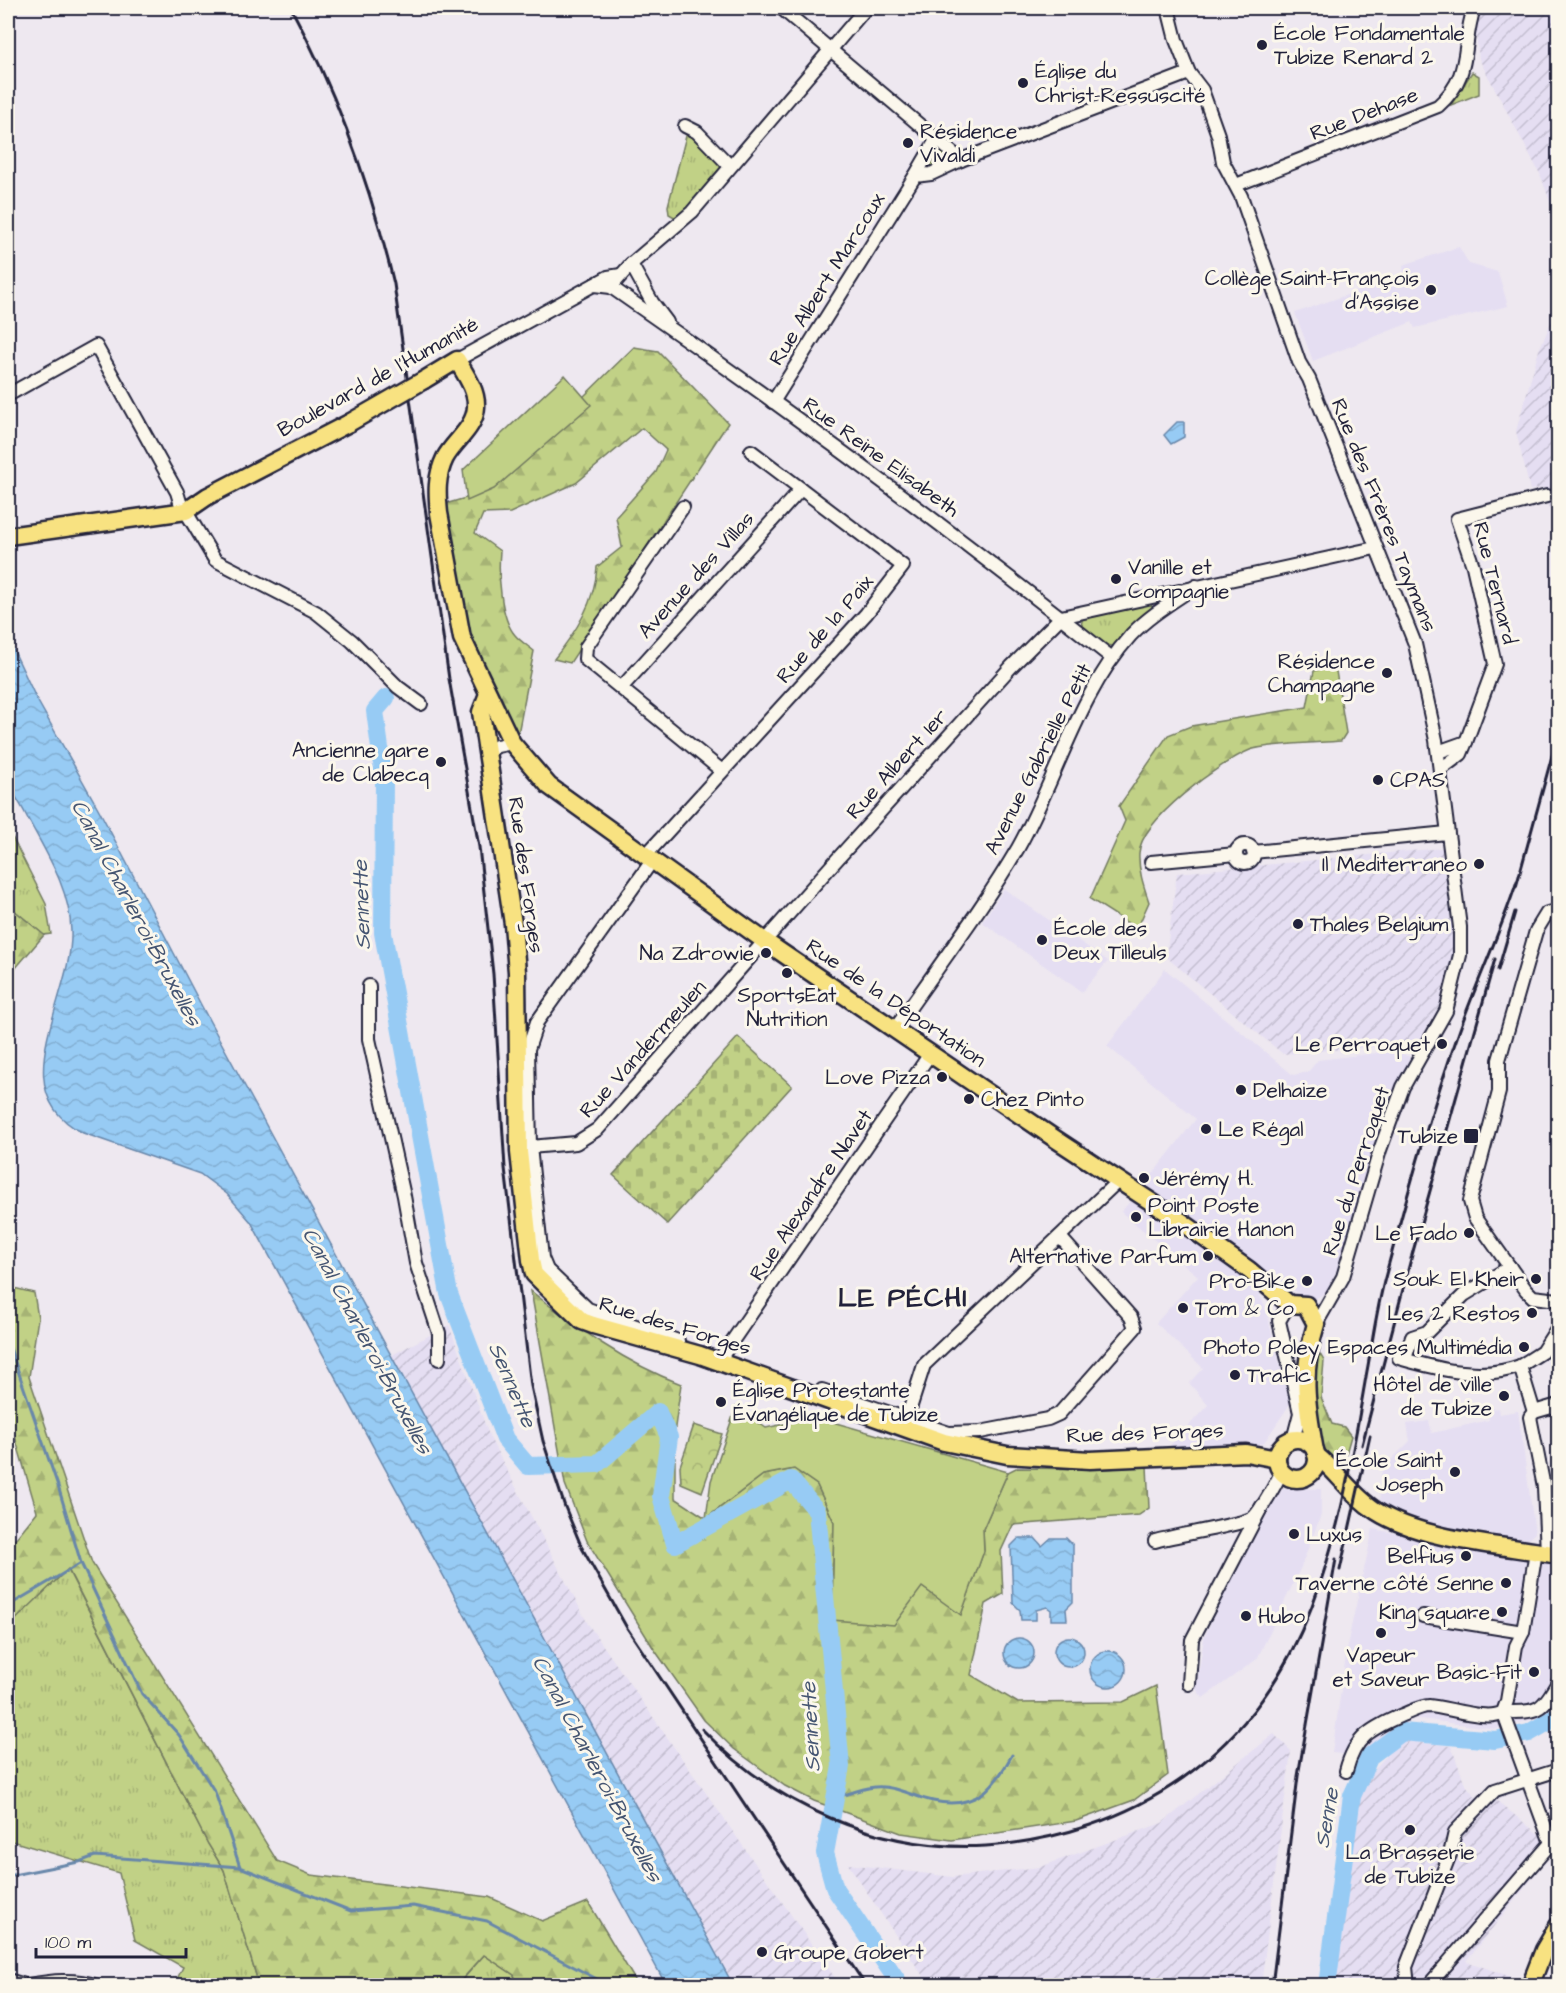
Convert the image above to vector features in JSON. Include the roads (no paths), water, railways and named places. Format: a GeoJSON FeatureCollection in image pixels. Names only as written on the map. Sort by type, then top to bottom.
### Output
{"type":"FeatureCollection","features":[{"type":"Feature","properties":{"kind":"main road","name":"Boulevard de l'Humanité"},"geometry":{"type":"LineString","coordinates":[[186,511],[208,496],[349,423],[457,360]]}},
{"type":"Feature","properties":{"kind":"main road","name":"Rue de la Déportation"},"geometry":{"type":"LineString","coordinates":[[457,360],[475,395],[476,408],[468,427],[446,457],[441,470],[438,505],[462,638],[512,743],[549,786],[766,942],[1249,1270],[1288,1304]]}},
{"type":"Feature","properties":{"kind":"main road"},"geometry":{"type":"LineString","coordinates":[[8,536],[174,515],[186,511]]}},
{"type":"Feature","properties":{"kind":"main road","name":"Rue des Forges"},"geometry":{"type":"LineString","coordinates":[[488,693],[481,712],[513,924],[519,1152],[534,1274],[547,1287],[582,1321],[712,1359],[939,1436],[1007,1455],[1066,1459],[1246,1453],[1279,1466]]}},
{"type":"Feature","properties":{"kind":"main road"},"geometry":{"type":"LineString","coordinates":[[1288,1304],[1306,1305],[1316,1324],[1305,1369],[1307,1408],[1315,1453],[1315,1467],[1306,1476]]}},
{"type":"Feature","properties":{"kind":"main road"},"geometry":{"type":"LineString","coordinates":[[1338,1478],[1318,1475],[1293,1479],[1279,1466],[1282,1446],[1293,1440],[1306,1442],[1329,1465],[1338,1478],[1377,1512],[1422,1532],[1547,1553]]}},
{"type":"Feature","properties":{"kind":"main road"},"geometry":{"type":"LineString","coordinates":[[1530,1986],[1544,1950],[1558,1926]]}},
{"type":"Feature","properties":{"kind":"street"},"geometry":{"type":"LineString","coordinates":[[781,8],[961,160]]}},
{"type":"Feature","properties":{"kind":"street"},"geometry":{"type":"LineString","coordinates":[[594,285],[611,287],[631,264],[680,225],[866,8]]}},
{"type":"Feature","properties":{"kind":"street","name":"Rue des Frères Taymans"},"geometry":{"type":"LineString","coordinates":[[1168,8],[1189,74],[1202,90],[1218,135],[1223,162],[1236,185],[1299,362],[1309,379],[1415,644],[1441,769],[1460,927],[1460,955],[1446,1011],[1422,1056]]}},
{"type":"Feature","properties":{"kind":"street","name":"Rue Dehase"},"geometry":{"type":"LineString","coordinates":[[1236,185],[1438,106],[1451,95],[1460,81],[1474,8]]}},
{"type":"Feature","properties":{"kind":"street"},"geometry":{"type":"LineString","coordinates":[[915,176],[931,174],[961,160],[1189,74]]}},
{"type":"Feature","properties":{"kind":"street"},"geometry":{"type":"LineString","coordinates":[[685,126],[697,132],[730,166]]}},
{"type":"Feature","properties":{"kind":"street","name":"Rue Albert Marcoux"},"geometry":{"type":"LineString","coordinates":[[773,402],[936,140]]}},
{"type":"Feature","properties":{"kind":"street","name":"Rue Reine Elisabeth"},"geometry":{"type":"LineString","coordinates":[[631,264],[652,302],[675,333]]}},
{"type":"Feature","properties":{"kind":"street","name":"Boulevard de l'Humanité"},"geometry":{"type":"LineString","coordinates":[[457,360],[512,327],[608,277],[621,275]]}},
{"type":"Feature","properties":{"kind":"street","name":"Rue Reine Elisabeth"},"geometry":{"type":"LineString","coordinates":[[611,287],[937,522],[1112,658]]}},
{"type":"Feature","properties":{"kind":"street"},"geometry":{"type":"LineString","coordinates":[[8,395],[96,346],[215,561],[316,612],[352,641],[398,687],[421,704]]}},
{"type":"Feature","properties":{"kind":"street","name":"Rue de la Paix"},"geometry":{"type":"LineString","coordinates":[[649,858],[722,771],[870,610],[903,566],[855,527],[751,451]]}},
{"type":"Feature","properties":{"kind":"street","name":"Avenue des Villas"},"geometry":{"type":"LineString","coordinates":[[622,687],[801,489]]}},
{"type":"Feature","properties":{"kind":"street","name":"Rue Ternard"},"geometry":{"type":"LineString","coordinates":[[1441,769],[1461,754],[1495,664],[1473,566],[1457,519],[1547,496]]}},
{"type":"Feature","properties":{"kind":"street","name":"Avenue des Villas"},"geometry":{"type":"LineString","coordinates":[[683,507],[586,647],[585,659],[722,771]]}},
{"type":"Feature","properties":{"kind":"street"},"geometry":{"type":"LineString","coordinates":[[1060,617],[1376,548]]}},
{"type":"Feature","properties":{"kind":"street","name":"Avenue Gabrielle Petit"},"geometry":{"type":"LineString","coordinates":[[895,1029],[1018,848],[1096,684],[1112,658],[1132,634],[1196,586]]}},
{"type":"Feature","properties":{"kind":"street","name":"Rue Albert 1er"},"geometry":{"type":"LineString","coordinates":[[766,942],[863,831],[1060,617]]}},
{"type":"Feature","properties":{"kind":"street"},"geometry":{"type":"LineString","coordinates":[[1438,752],[1466,742]]}},
{"type":"Feature","properties":{"kind":"street"},"geometry":{"type":"LineString","coordinates":[[486,753],[497,746],[512,743]]}},
{"type":"Feature","properties":{"kind":"street"},"geometry":{"type":"LineString","coordinates":[[1151,862],[1236,854],[1240,862],[1247,862],[1252,859],[1253,852],[1448,834]]}},
{"type":"Feature","properties":{"kind":"street","name":"Rue des Forges"},"geometry":{"type":"LineString","coordinates":[[649,858],[537,1022],[528,1048],[530,1147],[542,1258],[547,1270],[588,1309],[907,1418],[939,1436],[949,1433],[980,1432],[1048,1419],[1059,1414],[1135,1328],[1131,1317],[1060,1237]]}},
{"type":"Feature","properties":{"kind":"street"},"geometry":{"type":"LineString","coordinates":[[1558,911],[1547,913],[1536,931],[1499,1060],[1499,1092],[1470,1201],[1475,1218],[1533,1297],[1558,1300]]}},
{"type":"Feature","properties":{"kind":"street","name":"Rue Vandermeulen"},"geometry":{"type":"LineString","coordinates":[[530,1147],[576,1143],[598,1129],[766,942]]}},
{"type":"Feature","properties":{"kind":"street"},"geometry":{"type":"LineString","coordinates":[[369,986],[369,1039],[405,1196],[416,1263],[439,1333],[439,1359]]}},
{"type":"Feature","properties":{"kind":"street"},"geometry":{"type":"LineString","coordinates":[[517,1032],[528,1048]]}},
{"type":"Feature","properties":{"kind":"street","name":"Rue Alexandre Navet"},"geometry":{"type":"LineString","coordinates":[[722,1356],[930,1054]]}},
{"type":"Feature","properties":{"kind":"street","name":"Rue du Perroquet"},"geometry":{"type":"LineString","coordinates":[[1316,1324],[1342,1277],[1383,1143],[1403,1087],[1422,1056]]}},
{"type":"Feature","properties":{"kind":"street"},"geometry":{"type":"LineString","coordinates":[[907,1418],[924,1365],[1118,1181]]}},
{"type":"Feature","properties":{"kind":"street"},"geometry":{"type":"LineString","coordinates":[[1510,1267],[1464,1295],[1427,1332],[1412,1337],[1402,1358],[1458,1372],[1500,1371],[1520,1366],[1542,1352],[1558,1327]]}},
{"type":"Feature","properties":{"kind":"street"},"geometry":{"type":"LineString","coordinates":[[1306,1305],[1320,1305],[1330,1299]]}},
{"type":"Feature","properties":{"kind":"street"},"geometry":{"type":"LineString","coordinates":[[1288,1304],[1279,1321],[1300,1413],[1293,1440]]}},
{"type":"Feature","properties":{"kind":"street"},"geometry":{"type":"LineString","coordinates":[[1520,1366],[1534,1412]]}},
{"type":"Feature","properties":{"kind":"street"},"geometry":{"type":"LineString","coordinates":[[1428,1986],[1551,1843],[1505,1718],[1516,1646],[1523,1632],[1547,1553],[1544,1487],[1530,1417],[1534,1412],[1558,1405]]}},
{"type":"Feature","properties":{"kind":"street"},"geometry":{"type":"LineString","coordinates":[[1189,1684],[1192,1640],[1262,1506],[1279,1466]]}},
{"type":"Feature","properties":{"kind":"street"},"geometry":{"type":"LineString","coordinates":[[1155,1541],[1193,1531],[1245,1523],[1253,1518],[1262,1506]]}},
{"type":"Feature","properties":{"kind":"street"},"geometry":{"type":"LineString","coordinates":[[1423,1616],[1523,1632]]}},
{"type":"Feature","properties":{"kind":"street"},"geometry":{"type":"LineString","coordinates":[[1346,1772],[1351,1751],[1375,1727],[1426,1706],[1505,1718],[1532,1712],[1547,1704],[1558,1682]]}},
{"type":"Feature","properties":{"kind":"street"},"geometry":{"type":"LineString","coordinates":[[1408,1986],[1406,1967],[1450,1854],[1455,1832],[1495,1790],[1558,1770]]}},
{"type":"Feature","properties":{"kind":"street"},"geometry":{"type":"LineString","coordinates":[[8,1980],[28,1986],[61,1980],[81,1981],[98,1986]]}},
{"type":"Feature","properties":{"kind":"water"},"geometry":{"type":"Polygon","coordinates":[[[1177,422],[1184,422],[1184,437],[1171,444],[1164,435],[1177,422]]]}},
{"type":"Feature","properties":{"kind":"water","name":"Canal Charleroi-Bruxelles"},"geometry":{"type":"Polygon","coordinates":[[[8,638],[36,698],[99,810],[209,1020],[733,1985],[666,1985],[251,1222],[227,1194],[200,1174],[83,1133],[59,1115],[47,1093],[44,1068],[47,1041],[69,957],[70,915],[55,869],[11,788],[7,776],[8,638]]]}},
{"type":"Feature","properties":{"kind":"water"},"geometry":{"type":"Polygon","coordinates":[[[1019,1538],[1035,1538],[1042,1546],[1051,1538],[1066,1538],[1073,1545],[1073,1602],[1066,1609],[1067,1620],[1051,1620],[1051,1610],[1047,1607],[1036,1610],[1036,1620],[1021,1620],[1020,1610],[1013,1603],[1011,1546],[1019,1538]]]}},
{"type":"Feature","properties":{"kind":"water"},"geometry":{"type":"Polygon","coordinates":[[[1069,1637],[1080,1641],[1084,1652],[1080,1663],[1069,1667],[1058,1663],[1054,1652],[1058,1641],[1069,1637]]]}},
{"type":"Feature","properties":{"kind":"water"},"geometry":{"type":"Polygon","coordinates":[[[1019,1638],[1030,1642],[1034,1653],[1030,1664],[1019,1668],[1008,1664],[1004,1653],[1008,1642],[1019,1638]]]}},
{"type":"Feature","properties":{"kind":"water"},"geometry":{"type":"Polygon","coordinates":[[[1108,1651],[1121,1656],[1126,1669],[1121,1682],[1108,1687],[1095,1682],[1090,1669],[1095,1656],[1108,1651]]]}},
{"type":"Feature","properties":{"kind":"waterway","name":"Sennette"},"geometry":{"type":"LineString","coordinates":[[386,698],[375,711],[384,778],[383,933],[449,1294],[505,1439],[528,1466],[597,1464],[658,1412],[669,1437],[661,1496],[675,1544],[791,1480],[817,1511],[841,1766],[825,1853],[835,1889],[901,1986]]}},
{"type":"Feature","properties":{"kind":"waterway"},"geometry":{"type":"LineString","coordinates":[[8,1342],[58,1486],[81,1563],[142,1694],[179,1735],[215,1792],[240,1867]]}},
{"type":"Feature","properties":{"kind":"waterway"},"geometry":{"type":"LineString","coordinates":[[8,1606],[81,1563]]}},
{"type":"Feature","properties":{"kind":"waterway","name":"Senne"},"geometry":{"type":"LineString","coordinates":[[1327,1986],[1352,1796],[1370,1756],[1402,1732],[1495,1740],[1529,1733],[1558,1716]]}},
{"type":"Feature","properties":{"kind":"waterway"},"geometry":{"type":"LineString","coordinates":[[835,1798],[865,1789],[883,1787],[897,1789],[933,1801],[961,1802],[982,1794],[998,1777],[1012,1755]]}},
{"type":"Feature","properties":{"kind":"waterway"},"geometry":{"type":"LineString","coordinates":[[8,1876],[79,1862],[95,1856],[240,1867],[351,1911],[413,1906],[487,1921],[610,1986]]}},
{"type":"Feature","properties":{"kind":"railway"},"geometry":{"type":"LineString","coordinates":[[291,8],[324,74],[352,142],[375,212],[394,284],[449,679],[479,847],[493,974],[505,1168],[531,1386],[543,1441],[565,1507],[582,1548],[627,1628],[866,1986]]}},
{"type":"Feature","properties":{"kind":"railway"},"geometry":{"type":"LineString","coordinates":[[1516,887],[1558,734]]}},
{"type":"Feature","properties":{"kind":"railway"},"geometry":{"type":"LineString","coordinates":[[702,1729],[730,1756],[795,1801],[868,1832],[907,1841],[946,1846],[986,1846],[1012,1843],[1089,1826],[1138,1805],[1161,1792],[1183,1778],[1229,1739],[1265,1695],[1294,1647],[1316,1595],[1333,1541],[1346,1486],[1380,1298],[1411,1182],[1449,1059],[1517,881]]}},
{"type":"Feature","properties":{"kind":"railway"},"geometry":{"type":"LineString","coordinates":[[1498,970],[1515,912]]}},
{"type":"Feature","properties":{"kind":"railway"},"geometry":{"type":"LineString","coordinates":[[1362,1445],[1412,1255],[1495,959]]}},
{"type":"Feature","properties":{"kind":"railway"},"geometry":{"type":"LineString","coordinates":[[1340,1570],[1370,1436]]}},
{"type":"Feature","properties":{"kind":"railway"},"geometry":{"type":"LineString","coordinates":[[1272,1986],[1298,1776],[1336,1559]]}},
{"type":"Feature","properties":{"kind":"place","name":"École Fondamentale Tubize Renard 2"},"geometry":{"type":"Point","coordinates":[1262,45]}},
{"type":"Feature","properties":{"kind":"place","name":"Église du Christ-Ressuscité"},"geometry":{"type":"Point","coordinates":[1023,83]}},
{"type":"Feature","properties":{"kind":"place","name":"Résidence Vivaldi"},"geometry":{"type":"Point","coordinates":[908,143]}},
{"type":"Feature","properties":{"kind":"place","name":"Collège Saint-François d'Assise"},"geometry":{"type":"Point","coordinates":[1431,290]}},
{"type":"Feature","properties":{"kind":"place","name":"Vanille et Compagnie"},"geometry":{"type":"Point","coordinates":[1116,579]}},
{"type":"Feature","properties":{"kind":"place","name":"Résidence Champagne"},"geometry":{"type":"Point","coordinates":[1387,673]}},
{"type":"Feature","properties":{"kind":"place","name":"Ancienne gare de Clabecq"},"geometry":{"type":"Point","coordinates":[441,762]}},
{"type":"Feature","properties":{"kind":"place","name":"CPAS"},"geometry":{"type":"Point","coordinates":[1378,780]}},
{"type":"Feature","properties":{"kind":"place","name":"Il Mediterraneo"},"geometry":{"type":"Point","coordinates":[1479,864]}},
{"type":"Feature","properties":{"kind":"place","name":"Thales Belgium"},"geometry":{"type":"Point","coordinates":[1298,924]}},
{"type":"Feature","properties":{"kind":"place","name":"École des Deux Tilleuls"},"geometry":{"type":"Point","coordinates":[1042,940]}},
{"type":"Feature","properties":{"kind":"place","name":"Na Zdrowie"},"geometry":{"type":"Point","coordinates":[766,953]}},
{"type":"Feature","properties":{"kind":"place","name":"SportsEat Nutrition"},"geometry":{"type":"Point","coordinates":[787,973]}},
{"type":"Feature","properties":{"kind":"place","name":"Le Perroquet"},"geometry":{"type":"Point","coordinates":[1442,1044]}},
{"type":"Feature","properties":{"kind":"place","name":"Love Pizza"},"geometry":{"type":"Point","coordinates":[942,1077]}},
{"type":"Feature","properties":{"kind":"place","name":"Delhaize"},"geometry":{"type":"Point","coordinates":[1241,1090]}},
{"type":"Feature","properties":{"kind":"place","name":"Chez Pinto"},"geometry":{"type":"Point","coordinates":[969,1099]}},
{"type":"Feature","properties":{"kind":"place","name":"Le Régal"},"geometry":{"type":"Point","coordinates":[1206,1129]}},
{"type":"Feature","properties":{"kind":"place","name":"Tubize"},"geometry":{"type":"Point","coordinates":[1471,1136]}},
{"type":"Feature","properties":{"kind":"place","name":"Jérémy H."},"geometry":{"type":"Point","coordinates":[1144,1178]}},
{"type":"Feature","properties":{"kind":"place","name":"Point Poste Librairie Hanon"},"geometry":{"type":"Point","coordinates":[1136,1217]}},
{"type":"Feature","properties":{"kind":"place","name":"Le Fado"},"geometry":{"type":"Point","coordinates":[1469,1233]}},
{"type":"Feature","properties":{"kind":"place","name":"Alternative Parfum"},"geometry":{"type":"Point","coordinates":[1208,1256]}},
{"type":"Feature","properties":{"kind":"place","name":"Souk El Kheir"},"geometry":{"type":"Point","coordinates":[1536,1279]}},
{"type":"Feature","properties":{"kind":"place","name":"Pro-Bike"},"geometry":{"type":"Point","coordinates":[1307,1281]}},
{"type":"Feature","properties":{"kind":"place","name":"Tom & Co"},"geometry":{"type":"Point","coordinates":[1183,1308]}},
{"type":"Feature","properties":{"kind":"place","name":"Les 2 Restos"},"geometry":{"type":"Point","coordinates":[1532,1313]}},
{"type":"Feature","properties":{"kind":"place","name":"Photo Poley Espaces Multimédia"},"geometry":{"type":"Point","coordinates":[1524,1347]}},
{"type":"Feature","properties":{"kind":"place","name":"Trafic"},"geometry":{"type":"Point","coordinates":[1235,1375]}},
{"type":"Feature","properties":{"kind":"place","name":"Hôtel de ville de Tubize"},"geometry":{"type":"Point","coordinates":[1504,1396]}},
{"type":"Feature","properties":{"kind":"place","name":"Église Protestante Évangélique de Tubize"},"geometry":{"type":"Point","coordinates":[721,1402]}},
{"type":"Feature","properties":{"kind":"place","name":"École Saint Joseph"},"geometry":{"type":"Point","coordinates":[1455,1472]}},
{"type":"Feature","properties":{"kind":"place","name":"Luxus"},"geometry":{"type":"Point","coordinates":[1294,1534]}},
{"type":"Feature","properties":{"kind":"place","name":"Belfius"},"geometry":{"type":"Point","coordinates":[1466,1556]}},
{"type":"Feature","properties":{"kind":"place","name":"Taverne côté Senne"},"geometry":{"type":"Point","coordinates":[1506,1583]}},
{"type":"Feature","properties":{"kind":"place","name":"King square"},"geometry":{"type":"Point","coordinates":[1502,1612]}},
{"type":"Feature","properties":{"kind":"place","name":"Hubo"},"geometry":{"type":"Point","coordinates":[1246,1616]}},
{"type":"Feature","properties":{"kind":"place","name":"Vapeur et Saveur"},"geometry":{"type":"Point","coordinates":[1381,1633]}},
{"type":"Feature","properties":{"kind":"place","name":"Basic-Fit"},"geometry":{"type":"Point","coordinates":[1534,1672]}},
{"type":"Feature","properties":{"kind":"place","name":"La Brasserie de Tubize"},"geometry":{"type":"Point","coordinates":[1410,1830]}},
{"type":"Feature","properties":{"kind":"place","name":"Groupe Gobert"},"geometry":{"type":"Point","coordinates":[762,1952]}},
{"type":"Feature","properties":{"kind":"district","name":"LE PÉCHI"},"geometry":{"type":"Point","coordinates":[903,1298]}}]}
